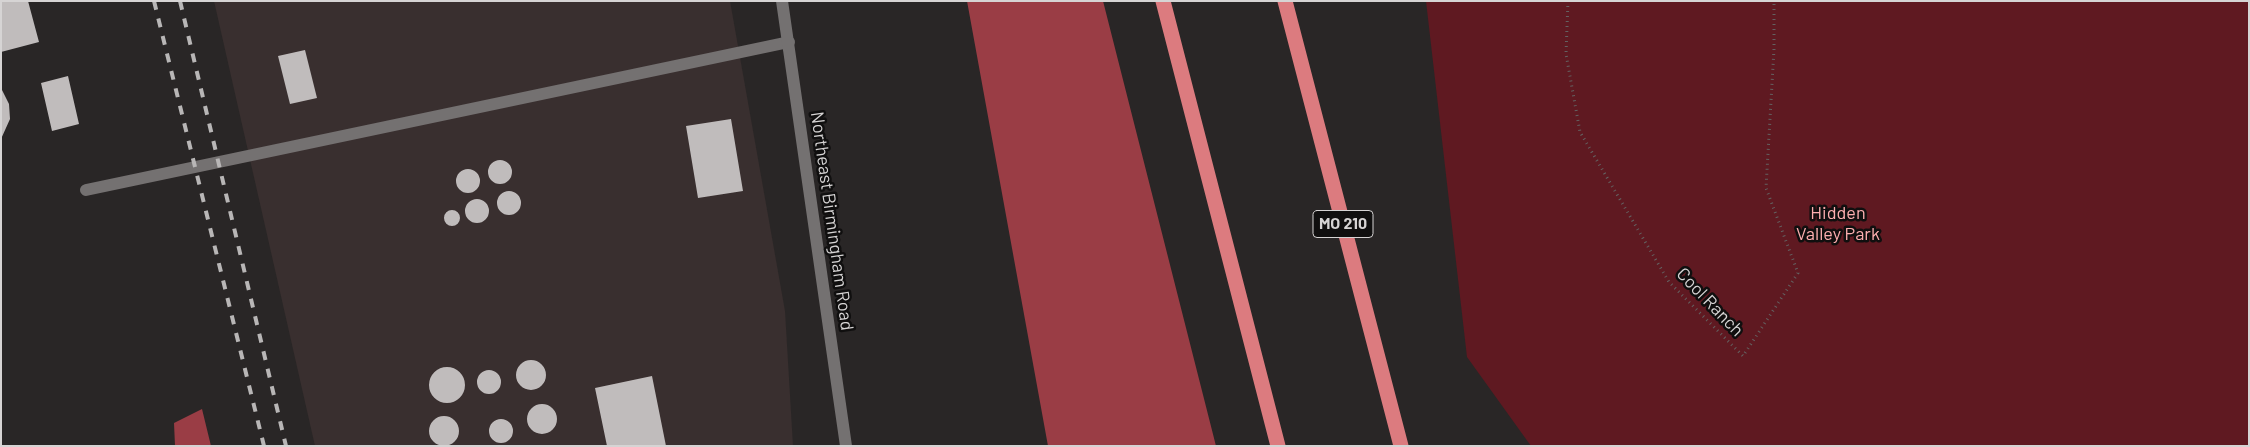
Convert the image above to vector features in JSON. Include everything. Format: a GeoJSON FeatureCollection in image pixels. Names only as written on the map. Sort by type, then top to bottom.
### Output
{"type":"FeatureCollection","features":[{"type":"Feature","properties":{"kind":"highway"},"geometry":{"type":"LineString","coordinates":[[1162,1],[1278,446]]}},
{"type":"Feature","properties":{"kind":"highway","name":"MO 210"},"geometry":{"type":"LineString","coordinates":[[1285,1],[1401,446]]}},
{"type":"Feature","properties":{"kind":"street","name":"Northeast Birmingham Road"},"geometry":{"type":"LineString","coordinates":[[782,1],[846,446]]}},
{"type":"Feature","properties":{"kind":"street"},"geometry":{"type":"LineString","coordinates":[[86,190],[789,42]]}},
{"type":"Feature","properties":{"kind":"path","name":"Cool Ranch"},"geometry":{"type":"LineString","coordinates":[[1568,1],[1566,54],[1580,132],[1669,282],[1743,356],[1798,273],[1766,188],[1774,49],[1774,1]]}},
{"type":"Feature","properties":{"kind":"shaded area"},"geometry":{"type":"Polygon","coordinates":[[[214,1],[730,1],[785,311],[793,446],[315,446],[214,1]]]}},
{"type":"Feature","properties":{"kind":"shaded area"},"geometry":{"type":"Polygon","coordinates":[[[967,1],[1103,1],[1216,446],[1048,446],[967,1]]]}},
{"type":"Feature","properties":{"kind":"shaded area"},"geometry":{"type":"Polygon","coordinates":[[[202,409],[211,446],[175,446],[174,423],[202,409]]]}},
{"type":"Feature","properties":{"kind":"green space","name":"Hidden Valley Park"},"geometry":{"type":"Polygon","coordinates":[[[1426,1],[2249,1],[2249,446],[1531,446],[1467,357],[1426,1]]]}},
{"type":"Feature","properties":{"kind":"building"},"geometry":{"type":"Polygon","coordinates":[[[1,1],[28,1],[39,42],[1,52],[1,1]]]}},
{"type":"Feature","properties":{"kind":"building"},"geometry":{"type":"Polygon","coordinates":[[[305,50],[317,98],[290,104],[278,56],[305,50]]]}},
{"type":"Feature","properties":{"kind":"building"},"geometry":{"type":"Polygon","coordinates":[[[68,76],[79,124],[52,131],[41,83],[68,76]]]}},
{"type":"Feature","properties":{"kind":"building"},"geometry":{"type":"Polygon","coordinates":[[[1,88],[9,104],[10,119],[1,139],[1,88]]]}},
{"type":"Feature","properties":{"kind":"building"},"geometry":{"type":"Polygon","coordinates":[[[731,119],[743,191],[698,198],[686,126],[731,119]]]}},
{"type":"Feature","properties":{"kind":"building"},"geometry":{"type":"Polygon","coordinates":[[[500,160],[505,161],[511,167],[511,177],[505,183],[500,184],[495,183],[489,177],[488,172],[489,167],[495,161],[500,160]]]}},
{"type":"Feature","properties":{"kind":"building"},"geometry":{"type":"Polygon","coordinates":[[[468,169],[473,170],[479,176],[479,186],[473,192],[468,193],[463,192],[457,186],[456,181],[457,176],[463,170],[468,169]]]}},
{"type":"Feature","properties":{"kind":"building"},"geometry":{"type":"Polygon","coordinates":[[[509,191],[514,192],[520,198],[520,208],[514,214],[509,215],[504,214],[498,208],[497,203],[498,198],[504,192],[509,191]]]}},
{"type":"Feature","properties":{"kind":"building"},"geometry":{"type":"Polygon","coordinates":[[[477,199],[482,200],[488,206],[488,216],[482,222],[477,223],[472,222],[466,216],[465,211],[466,206],[472,200],[477,199]]]}},
{"type":"Feature","properties":{"kind":"building"},"geometry":{"type":"Polygon","coordinates":[[[449,210],[455,210],[460,215],[458,224],[449,226],[444,221],[444,215],[449,210]]]}},
{"type":"Feature","properties":{"kind":"building"},"geometry":{"type":"Polygon","coordinates":[[[531,360],[542,364],[546,375],[542,386],[531,390],[520,386],[516,375],[520,364],[531,360]]]}},
{"type":"Feature","properties":{"kind":"building"},"geometry":{"type":"Polygon","coordinates":[[[447,367],[459,373],[465,385],[459,397],[447,403],[435,397],[429,385],[435,373],[447,367]]]}},
{"type":"Feature","properties":{"kind":"building"},"geometry":{"type":"Polygon","coordinates":[[[489,370],[494,371],[500,377],[500,387],[494,393],[489,394],[484,393],[478,387],[477,382],[478,377],[484,371],[489,370]]]}},
{"type":"Feature","properties":{"kind":"building"},"geometry":{"type":"Polygon","coordinates":[[[652,376],[666,446],[607,446],[595,388],[652,376]]]}},
{"type":"Feature","properties":{"kind":"building"},"geometry":{"type":"Polygon","coordinates":[[[542,404],[553,408],[557,419],[553,430],[542,434],[531,430],[527,419],[531,408],[542,404]]]}},
{"type":"Feature","properties":{"kind":"building"},"geometry":{"type":"Polygon","coordinates":[[[444,416],[455,420],[459,431],[455,442],[444,446],[433,442],[429,431],[433,420],[444,416]]]}},
{"type":"Feature","properties":{"kind":"building"},"geometry":{"type":"Polygon","coordinates":[[[501,419],[506,420],[512,426],[512,436],[506,442],[501,443],[496,442],[490,436],[489,431],[490,426],[496,420],[501,419]]]}},
{"type":"Feature","properties":{"kind":"railway"},"geometry":{"type":"LineString","coordinates":[[154,1],[264,446]]}},
{"type":"Feature","properties":{"kind":"railway"},"geometry":{"type":"LineString","coordinates":[[180,1],[286,446]]}}]}
